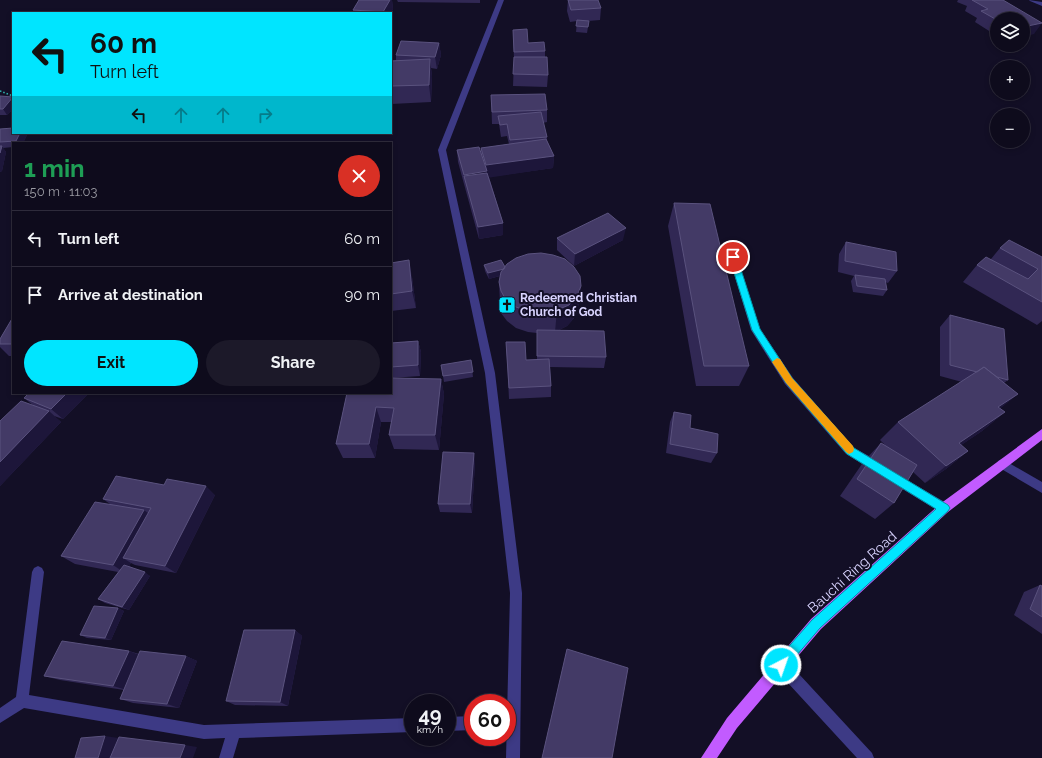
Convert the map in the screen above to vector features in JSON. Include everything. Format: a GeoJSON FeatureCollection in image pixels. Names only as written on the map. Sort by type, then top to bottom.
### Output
{"type":"FeatureCollection","features":[{"type":"Feature","properties":{"kind":"main road","name":"Bauchi Ring Road"},"geometry":{"type":"LineString","coordinates":[[708,758],[732,723],[816,624],[944,508],[1042,434]]}},
{"type":"Feature","properties":{"kind":"street"},"geometry":{"type":"LineString","coordinates":[[501,0],[442,150],[490,373],[516,593],[512,694]]}},
{"type":"Feature","properties":{"kind":"street"},"geometry":{"type":"LineString","coordinates":[[1032,0],[1042,4]]}},
{"type":"Feature","properties":{"kind":"street"},"geometry":{"type":"LineString","coordinates":[[733,257],[756,330],[789,381],[850,451],[944,508]]}},
{"type":"Feature","properties":{"kind":"street"},"geometry":{"type":"LineString","coordinates":[[1002,464],[1042,488]]}},
{"type":"Feature","properties":{"kind":"street"},"geometry":{"type":"LineString","coordinates":[[22,701],[38,572]]}},
{"type":"Feature","properties":{"kind":"street"},"geometry":{"type":"LineString","coordinates":[[781,665],[867,758]]}},
{"type":"Feature","properties":{"kind":"street"},"geometry":{"type":"LineString","coordinates":[[0,716],[22,701],[204,732],[404,725]]}},
{"type":"Feature","properties":{"kind":"street"},"geometry":{"type":"LineString","coordinates":[[226,758],[234,732]]}},
{"type":"Feature","properties":{"kind":"street"},"geometry":{"type":"LineString","coordinates":[[512,746],[513,758]]}},
{"type":"Feature","properties":{"kind":"path"},"geometry":{"type":"LineString","coordinates":[[0,91],[12,96]]}},
{"type":"Feature","properties":{"kind":"building"},"geometry":{"type":"Polygon","coordinates":[[[359,0],[390,0],[383,12],[353,10],[359,0]]]}},
{"type":"Feature","properties":{"kind":"building"},"geometry":{"type":"Polygon","coordinates":[[[568,0],[598,0],[601,8],[571,10],[568,0]]]}},
{"type":"Feature","properties":{"kind":"building"},"geometry":{"type":"Polygon","coordinates":[[[972,0],[1003,0],[1023,12],[990,12],[990,16],[981,11],[988,9],[972,0]]]}},
{"type":"Feature","properties":{"kind":"building"},"geometry":{"type":"Polygon","coordinates":[[[1030,16],[1042,23],[1030,26],[1030,16]]]}},
{"type":"Feature","properties":{"kind":"building"},"geometry":{"type":"Polygon","coordinates":[[[577,20],[589,21],[588,27],[576,26],[577,20]]]}},
{"type":"Feature","properties":{"kind":"building"},"geometry":{"type":"Polygon","coordinates":[[[527,29],[528,43],[544,42],[545,51],[514,52],[513,30],[527,29]]]}},
{"type":"Feature","properties":{"kind":"building"},"geometry":{"type":"Polygon","coordinates":[[[401,41],[439,43],[435,57],[396,55],[401,41]]]}},
{"type":"Feature","properties":{"kind":"building"},"geometry":{"type":"Polygon","coordinates":[[[514,57],[547,57],[548,75],[513,74],[514,57]]]}},
{"type":"Feature","properties":{"kind":"building"},"geometry":{"type":"Polygon","coordinates":[[[430,59],[429,85],[392,86],[392,61],[430,59]]]}},
{"type":"Feature","properties":{"kind":"building"},"geometry":{"type":"Polygon","coordinates":[[[545,94],[547,110],[492,112],[491,95],[545,94]]]}},
{"type":"Feature","properties":{"kind":"building"},"geometry":{"type":"Polygon","coordinates":[[[0,96],[12,97],[3,109],[0,109],[0,96]]]}},
{"type":"Feature","properties":{"kind":"building"},"geometry":{"type":"Polygon","coordinates":[[[541,112],[547,137],[510,140],[507,124],[500,125],[498,116],[541,112]]]}},
{"type":"Feature","properties":{"kind":"building"},"geometry":{"type":"Polygon","coordinates":[[[12,128],[12,134],[20,134],[16,141],[0,142],[0,129],[12,128]]]}},
{"type":"Feature","properties":{"kind":"building"},"geometry":{"type":"Polygon","coordinates":[[[546,139],[554,156],[486,165],[481,148],[546,139]]]}},
{"type":"Feature","properties":{"kind":"building"},"geometry":{"type":"Polygon","coordinates":[[[479,147],[487,171],[464,175],[457,150],[479,147]]]}},
{"type":"Feature","properties":{"kind":"building"},"geometry":{"type":"Polygon","coordinates":[[[487,173],[503,223],[478,227],[464,176],[487,173]]]}},
{"type":"Feature","properties":{"kind":"building"},"geometry":{"type":"Polygon","coordinates":[[[674,203],[710,204],[749,366],[704,366],[674,203]]]}},
{"type":"Feature","properties":{"kind":"building"},"geometry":{"type":"Polygon","coordinates":[[[608,213],[626,228],[575,254],[557,238],[608,213]]]}},
{"type":"Feature","properties":{"kind":"building"},"geometry":{"type":"Polygon","coordinates":[[[1009,240],[1042,257],[1042,302],[977,265],[986,257],[1028,279],[1038,269],[1000,248],[1009,240]]]}},
{"type":"Feature","properties":{"kind":"building"},"geometry":{"type":"Polygon","coordinates":[[[846,242],[896,252],[897,271],[845,261],[846,242]]]}},
{"type":"Feature","properties":{"kind":"building"},"geometry":{"type":"Polygon","coordinates":[[[541,253],[565,259],[574,267],[580,276],[581,286],[577,296],[569,305],[557,310],[543,313],[528,311],[516,307],[506,300],[501,291],[499,282],[501,272],[507,264],[516,258],[528,254],[541,253]]]}},
{"type":"Feature","properties":{"kind":"building"},"geometry":{"type":"Polygon","coordinates":[[[409,260],[412,291],[392,294],[392,263],[409,260]]]}},
{"type":"Feature","properties":{"kind":"building"},"geometry":{"type":"Polygon","coordinates":[[[501,260],[505,267],[504,269],[488,273],[484,265],[501,260]]]}},
{"type":"Feature","properties":{"kind":"building"},"geometry":{"type":"Polygon","coordinates":[[[855,275],[885,279],[887,290],[857,286],[855,275]]]}},
{"type":"Feature","properties":{"kind":"building"},"geometry":{"type":"Polygon","coordinates":[[[950,315],[1004,329],[1008,380],[997,377],[984,367],[977,372],[950,365],[950,315]]]}},
{"type":"Feature","properties":{"kind":"building"},"geometry":{"type":"Polygon","coordinates":[[[12,319],[12,344],[0,344],[0,339],[12,319]]]}},
{"type":"Feature","properties":{"kind":"building"},"geometry":{"type":"Polygon","coordinates":[[[537,330],[604,331],[606,357],[537,356],[537,330]]]}},
{"type":"Feature","properties":{"kind":"building"},"geometry":{"type":"Polygon","coordinates":[[[418,341],[418,365],[392,367],[392,343],[418,341]]]}},
{"type":"Feature","properties":{"kind":"building"},"geometry":{"type":"Polygon","coordinates":[[[506,342],[525,342],[526,360],[549,359],[551,386],[509,388],[506,342]]]}},
{"type":"Feature","properties":{"kind":"building"},"geometry":{"type":"Polygon","coordinates":[[[471,360],[473,372],[443,376],[441,365],[471,360]]]}},
{"type":"Feature","properties":{"kind":"building"},"geometry":{"type":"Polygon","coordinates":[[[984,367],[1018,394],[998,407],[1005,412],[959,443],[968,451],[946,466],[898,422],[984,367]]]}},
{"type":"Feature","properties":{"kind":"building"},"geometry":{"type":"Polygon","coordinates":[[[392,378],[441,379],[435,435],[389,435],[394,408],[376,407],[369,444],[336,444],[347,394],[392,394],[392,378]]]}},
{"type":"Feature","properties":{"kind":"building"},"geometry":{"type":"Polygon","coordinates":[[[28,394],[66,394],[51,409],[24,398],[28,394]]]}},
{"type":"Feature","properties":{"kind":"building"},"geometry":{"type":"Polygon","coordinates":[[[21,401],[49,411],[0,462],[0,421],[21,401]]]}},
{"type":"Feature","properties":{"kind":"building"},"geometry":{"type":"Polygon","coordinates":[[[674,412],[691,415],[690,428],[718,434],[717,453],[670,444],[674,412]]]}},
{"type":"Feature","properties":{"kind":"building"},"geometry":{"type":"Polygon","coordinates":[[[881,443],[917,465],[894,503],[857,479],[881,443]]]}},
{"type":"Feature","properties":{"kind":"building"},"geometry":{"type":"Polygon","coordinates":[[[443,452],[474,453],[470,504],[438,504],[443,452]]]}},
{"type":"Feature","properties":{"kind":"building"},"geometry":{"type":"Polygon","coordinates":[[[116,476],[164,485],[167,479],[206,486],[165,566],[123,558],[151,508],[103,499],[116,476]]]}},
{"type":"Feature","properties":{"kind":"building"},"geometry":{"type":"Polygon","coordinates":[[[95,502],[144,510],[113,565],[61,556],[95,502]]]}},
{"type":"Feature","properties":{"kind":"building"},"geometry":{"type":"Polygon","coordinates":[[[124,565],[145,572],[122,607],[98,599],[124,565]]]}},
{"type":"Feature","properties":{"kind":"building"},"geometry":{"type":"Polygon","coordinates":[[[1040,585],[1042,586],[1042,617],[1030,609],[1040,585]]]}},
{"type":"Feature","properties":{"kind":"building"},"geometry":{"type":"Polygon","coordinates":[[[94,606],[118,608],[105,638],[80,635],[94,606]]]}},
{"type":"Feature","properties":{"kind":"building"},"geometry":{"type":"Polygon","coordinates":[[[244,630],[295,630],[280,702],[226,701],[244,630]]]}},
{"type":"Feature","properties":{"kind":"building"},"geometry":{"type":"Polygon","coordinates":[[[62,641],[129,651],[113,686],[44,676],[62,641]]]}},
{"type":"Feature","properties":{"kind":"building"},"geometry":{"type":"Polygon","coordinates":[[[567,649],[628,668],[612,758],[542,758],[567,649]]]}},
{"type":"Feature","properties":{"kind":"building"},"geometry":{"type":"Polygon","coordinates":[[[140,651],[186,656],[167,704],[120,699],[140,651]]]}},
{"type":"Feature","properties":{"kind":"building"},"geometry":{"type":"Polygon","coordinates":[[[105,736],[98,758],[75,758],[81,738],[105,736]]]}},
{"type":"Feature","properties":{"kind":"building"},"geometry":{"type":"Polygon","coordinates":[[[119,737],[185,745],[180,758],[110,758],[119,737]]]}},
{"type":"Feature","properties":{"kind":"slow traffic"},"geometry":{"type":"LineString","coordinates":[[777,362],[789,381],[849,449]]}},
{"type":"Feature","properties":{"kind":"place","name":"Redeemed Christian Church of God"},"geometry":{"type":"Point","coordinates":[507,305]}},
{"type":"Feature","properties":{"kind":"route"},"geometry":{"type":"LineString","coordinates":[[733,257],[756,330],[789,381],[850,451],[944,508],[816,624],[781,665]]}}]}
